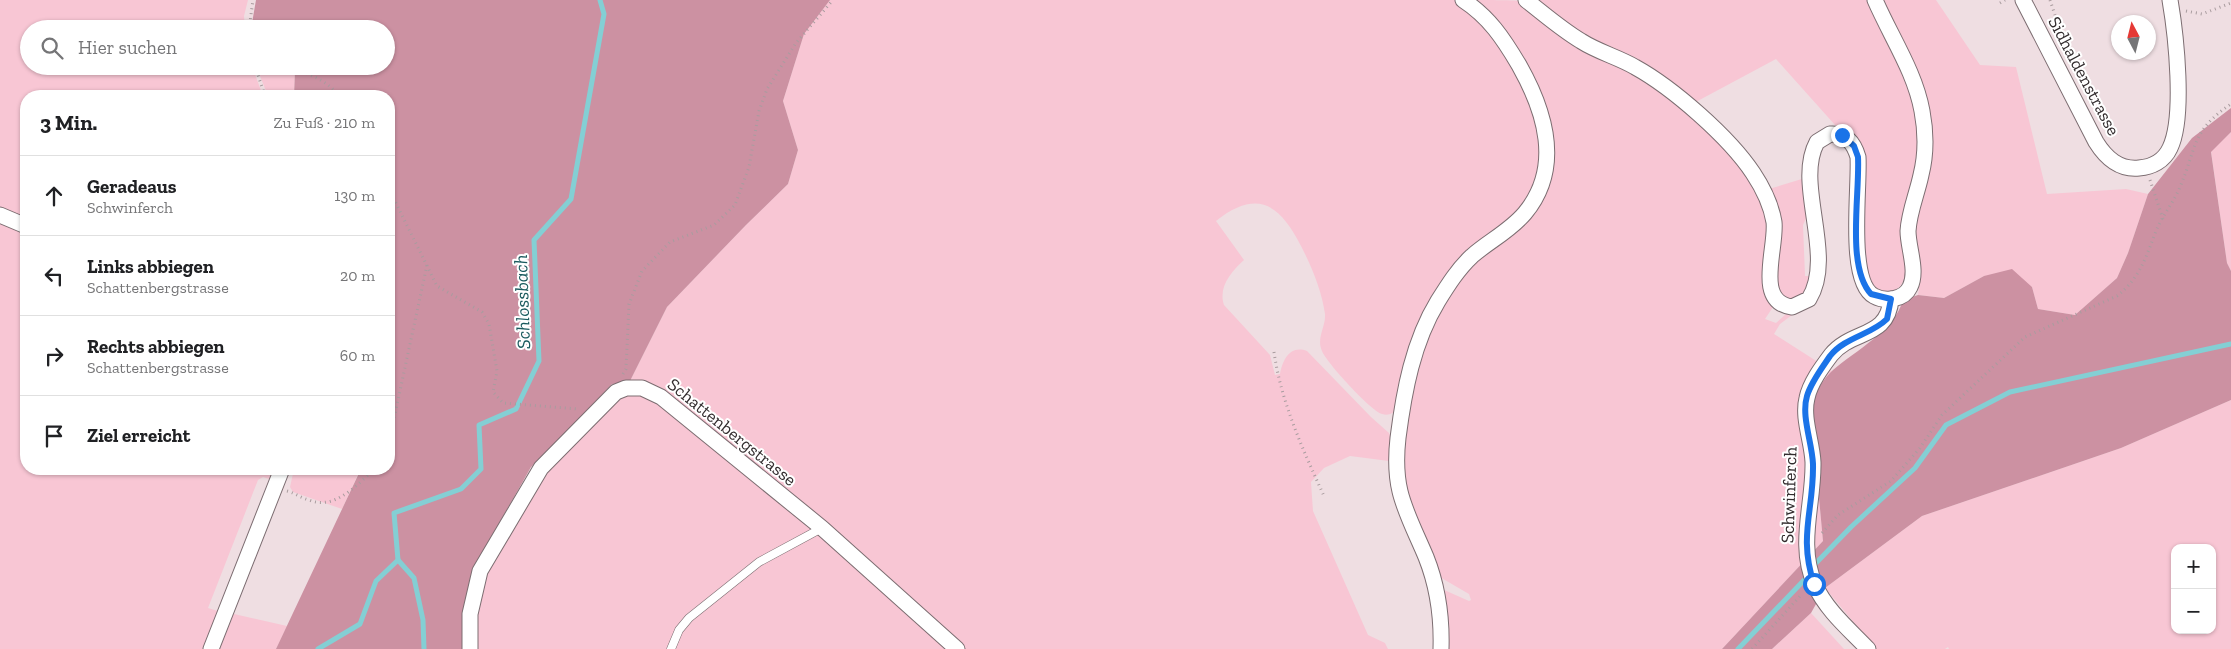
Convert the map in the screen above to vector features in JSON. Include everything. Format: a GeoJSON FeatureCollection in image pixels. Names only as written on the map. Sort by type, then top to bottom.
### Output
{"type":"FeatureCollection","features":[{"type":"Feature","properties":{"kind":"street"},"geometry":{"type":"LineString","coordinates":[[1441,649],[1441,616],[1436,588],[1426,557],[1403,506],[1397,482],[1398,438],[1406,388],[1420,339],[1437,302],[1450,282],[1472,257],[1507,230],[1526,212],[1541,182],[1547,146],[1544,122],[1536,98],[1506,42],[1483,14],[1463,0]]}},
{"type":"Feature","properties":{"kind":"street"},"geometry":{"type":"LineString","coordinates":[[1526,0],[1582,42],[1635,66],[1658,82],[1687,105],[1741,157],[1759,182],[1769,203],[1774,232],[1770,276],[1771,294],[1778,302],[1787,306],[1799,306],[1809,299],[1818,271],[1811,174],[1814,147],[1821,138],[1830,134],[1847,138],[1854,146],[1858,157],[1857,255],[1860,276],[1871,294],[1891,299],[1906,293],[1912,283],[1909,223],[1922,170],[1925,134],[1922,112],[1915,86],[1875,0]]}},
{"type":"Feature","properties":{"kind":"street","name":"Sidhaldenstrasse"},"geometry":{"type":"LineString","coordinates":[[2022,0],[2103,153],[2116,164],[2125,168],[2146,168]]}},
{"type":"Feature","properties":{"kind":"street"},"geometry":{"type":"LineString","coordinates":[[2146,168],[2163,158],[2173,139],[2177,79],[2170,0]]}},
{"type":"Feature","properties":{"kind":"street"},"geometry":{"type":"LineString","coordinates":[[0,215],[20,223]]}},
{"type":"Feature","properties":{"kind":"street","name":"Schwinferch"},"geometry":{"type":"LineString","coordinates":[[1868,649],[1823,599],[1814,584],[1808,566],[1805,544],[1813,465],[1806,404],[1810,388],[1831,355],[1843,344],[1883,322],[1889,314],[1891,299]]}},
{"type":"Feature","properties":{"kind":"street","name":"Schattenbergstrasse"},"geometry":{"type":"LineString","coordinates":[[626,388],[642,388],[660,397],[822,528],[957,649]]}},
{"type":"Feature","properties":{"kind":"street"},"geometry":{"type":"LineString","coordinates":[[470,649],[470,614],[474,592],[488,554],[550,457],[608,398],[626,388]]}},
{"type":"Feature","properties":{"kind":"street"},"geometry":{"type":"LineString","coordinates":[[211,649],[280,475]]}},
{"type":"Feature","properties":{"kind":"lane"},"geometry":{"type":"LineString","coordinates":[[671,649],[683,624],[697,612],[767,556],[822,528]]}},
{"type":"Feature","properties":{"kind":"path"},"geometry":{"type":"LineString","coordinates":[[250,20],[252,0]]}},
{"type":"Feature","properties":{"kind":"path"},"geometry":{"type":"LineString","coordinates":[[626,388],[619,381],[626,369],[629,304],[642,271],[670,242],[714,225],[735,205],[749,167],[759,111],[767,89],[796,44],[832,0]]}},
{"type":"Feature","properties":{"kind":"path"},"geometry":{"type":"LineString","coordinates":[[2000,3],[2005,0]]}},
{"type":"Feature","properties":{"kind":"path"},"geometry":{"type":"LineString","coordinates":[[2050,0],[2055,15]]}},
{"type":"Feature","properties":{"kind":"path"},"geometry":{"type":"LineString","coordinates":[[2173,21],[2182,20],[2186,10],[2202,14],[2231,3]]}},
{"type":"Feature","properties":{"kind":"path"},"geometry":{"type":"LineString","coordinates":[[258,75],[263,90]]}},
{"type":"Feature","properties":{"kind":"path"},"geometry":{"type":"LineString","coordinates":[[311,75],[335,90]]}},
{"type":"Feature","properties":{"kind":"path"},"geometry":{"type":"LineString","coordinates":[[1816,540],[1838,515],[1891,482],[1916,454],[1942,416],[2011,348],[2037,330],[2117,296],[2129,287],[2138,276],[2162,219],[2180,188],[2198,136],[2211,120],[2231,104]]}},
{"type":"Feature","properties":{"kind":"path"},"geometry":{"type":"LineString","coordinates":[[2146,168],[2162,219]]}},
{"type":"Feature","properties":{"kind":"path"},"geometry":{"type":"LineString","coordinates":[[395,201],[438,286],[482,312],[489,324],[497,371],[493,392],[503,403],[584,410]]}},
{"type":"Feature","properties":{"kind":"path"},"geometry":{"type":"LineString","coordinates":[[395,414],[427,265]]}},
{"type":"Feature","properties":{"kind":"path"},"geometry":{"type":"LineString","coordinates":[[1274,352],[1286,403],[1324,496]]}},
{"type":"Feature","properties":{"kind":"path"},"geometry":{"type":"LineString","coordinates":[[276,488],[296,493],[310,501],[327,502],[339,498],[368,475]]}},
{"type":"Feature","properties":{"kind":"path"},"geometry":{"type":"LineString","coordinates":[[1752,649],[1805,590]]}},
{"type":"Feature","properties":{"kind":"shaded area"},"geometry":{"type":"Polygon","coordinates":[[[0,0],[248,0],[244,20],[20,20],[20,75],[255,75],[261,90],[20,90],[20,219],[0,211],[0,0]]]}},
{"type":"Feature","properties":{"kind":"shaded area"},"geometry":{"type":"Polygon","coordinates":[[[256,0],[830,0],[804,34],[783,101],[798,150],[788,184],[667,307],[629,383],[612,384],[562,439],[531,467],[479,559],[467,649],[276,649],[358,475],[395,475],[395,90],[294,90],[295,75],[395,75],[395,20],[253,20],[256,0]]]}},
{"type":"Feature","properties":{"kind":"shaded area"},"geometry":{"type":"Polygon","coordinates":[[[830,0],[1455,0],[1478,16],[1527,89],[1542,138],[1538,172],[1532,191],[1523,207],[1459,263],[1398,408],[1395,411],[1387,415],[1376,411],[1349,386],[1325,357],[1320,346],[1325,314],[1319,288],[1305,254],[1285,220],[1276,211],[1256,204],[1244,205],[1216,221],[1244,260],[1230,275],[1224,286],[1224,305],[1270,355],[1275,375],[1280,374],[1285,359],[1292,352],[1296,350],[1307,351],[1389,433],[1391,439],[1389,461],[1350,456],[1324,468],[1311,482],[1313,511],[1368,635],[1385,643],[1388,649],[476,649],[478,591],[536,484],[629,383],[667,307],[788,184],[798,150],[783,101],[804,34],[830,0]]]}},
{"type":"Feature","properties":{"kind":"shaded area"},"geometry":{"type":"Polygon","coordinates":[[[1472,0],[1521,1],[1535,7],[1660,90],[1713,135],[1736,161],[1754,188],[1767,218],[1769,240],[1766,288],[1768,298],[1773,307],[1765,319],[1776,323],[1786,314],[1792,315],[1780,324],[1774,334],[1832,371],[1810,401],[1823,541],[1722,649],[1445,649],[1442,589],[1469,601],[1471,600],[1469,594],[1438,576],[1402,484],[1402,436],[1419,356],[1441,304],[1472,262],[1528,218],[1550,130],[1472,0]]]}},
{"type":"Feature","properties":{"kind":"shaded area"},"geometry":{"type":"Polygon","coordinates":[[[1534,0],[1870,0],[1909,82],[1920,132],[1907,268],[1900,287],[1893,291],[1881,292],[1864,278],[1863,161],[1842,128],[1835,125],[1776,59],[1692,104],[1592,42],[1534,0]]]}},
{"type":"Feature","properties":{"kind":"shaded area"},"geometry":{"type":"Polygon","coordinates":[[[1880,0],[1936,0],[1980,65],[2016,67],[2047,194],[2126,189],[2148,194],[2128,253],[2117,278],[2075,315],[2038,309],[2032,287],[1984,276],[1944,298],[1918,295],[1921,274],[1913,234],[1930,162],[1933,140],[1932,126],[1928,106],[1880,0]]]}},
{"type":"Feature","properties":{"kind":"shaded area"},"geometry":{"type":"Polygon","coordinates":[[[260,75],[295,75],[294,90],[266,90],[260,75]]]}},
{"type":"Feature","properties":{"kind":"shaded area"},"geometry":{"type":"Polygon","coordinates":[[[2231,108],[2231,132],[2211,152],[2227,263],[2231,271],[2231,400],[2121,448],[1922,516],[1825,588],[1811,613],[1772,649],[1722,649],[1823,541],[1810,401],[1830,373],[1873,339],[1892,321],[1899,311],[1903,300],[1918,295],[1944,298],[1984,276],[2012,269],[2032,287],[2038,309],[2075,315],[2117,278],[2128,253],[2148,194],[2192,138],[2231,108]]]}},
{"type":"Feature","properties":{"kind":"shaded area"},"geometry":{"type":"Polygon","coordinates":[[[2231,132],[2231,271],[2227,263],[2211,151],[2231,132]]]}},
{"type":"Feature","properties":{"kind":"shaded area"},"geometry":{"type":"Polygon","coordinates":[[[1805,178],[1808,214],[1803,225],[1805,276],[1810,276],[1814,270],[1804,295],[1788,301],[1777,291],[1769,189],[1805,178]]]}},
{"type":"Feature","properties":{"kind":"shaded area"},"geometry":{"type":"Polygon","coordinates":[[[0,219],[20,227],[20,475],[273,475],[272,480],[263,477],[258,480],[208,608],[218,611],[206,649],[0,649],[0,219]]]}},
{"type":"Feature","properties":{"kind":"shaded area"},"geometry":{"type":"Polygon","coordinates":[[[2231,400],[2231,649],[1949,649],[1948,647],[1945,649],[1876,649],[1825,588],[1922,516],[2121,448],[2231,400]]]}},
{"type":"Feature","properties":{"kind":"shaded area"},"geometry":{"type":"Polygon","coordinates":[[[293,475],[358,475],[342,509],[293,492],[290,487],[293,475]]]}},
{"type":"Feature","properties":{"kind":"shaded area"},"geometry":{"type":"Polygon","coordinates":[[[1811,613],[1844,649],[1772,649],[1811,613]]]}},
{"type":"Feature","properties":{"kind":"shaded area"},"geometry":{"type":"Polygon","coordinates":[[[234,614],[287,626],[276,649],[216,649],[229,618],[234,614]]]}},
{"type":"Feature","properties":{"kind":"waterway","name":"Schlossbach"},"geometry":{"type":"LineString","coordinates":[[318,649],[360,624],[376,581],[398,560],[394,513],[461,489],[481,469],[479,425],[516,409],[539,361],[534,240],[571,199],[604,14],[600,0]]}},
{"type":"Feature","properties":{"kind":"waterway"},"geometry":{"type":"LineString","coordinates":[[1816,563],[1851,527],[1915,468],[1946,425],[2010,392],[2231,344]]}},
{"type":"Feature","properties":{"kind":"waterway"},"geometry":{"type":"LineString","coordinates":[[398,560],[414,578],[423,620],[424,649]]}},
{"type":"Feature","properties":{"kind":"waterway"},"geometry":{"type":"LineString","coordinates":[[1738,649],[1808,576]]}},
{"type":"Feature","properties":{"kind":"route"},"geometry":{"type":"LineString","coordinates":[[1814,584],[1808,566],[1805,544],[1813,465],[1806,415],[1807,396],[1816,378],[1836,350],[1851,339],[1876,327],[1887,319],[1891,299],[1876,297],[1871,294],[1866,289],[1860,276],[1857,255],[1858,157],[1851,141],[1842,135]]}}]}
